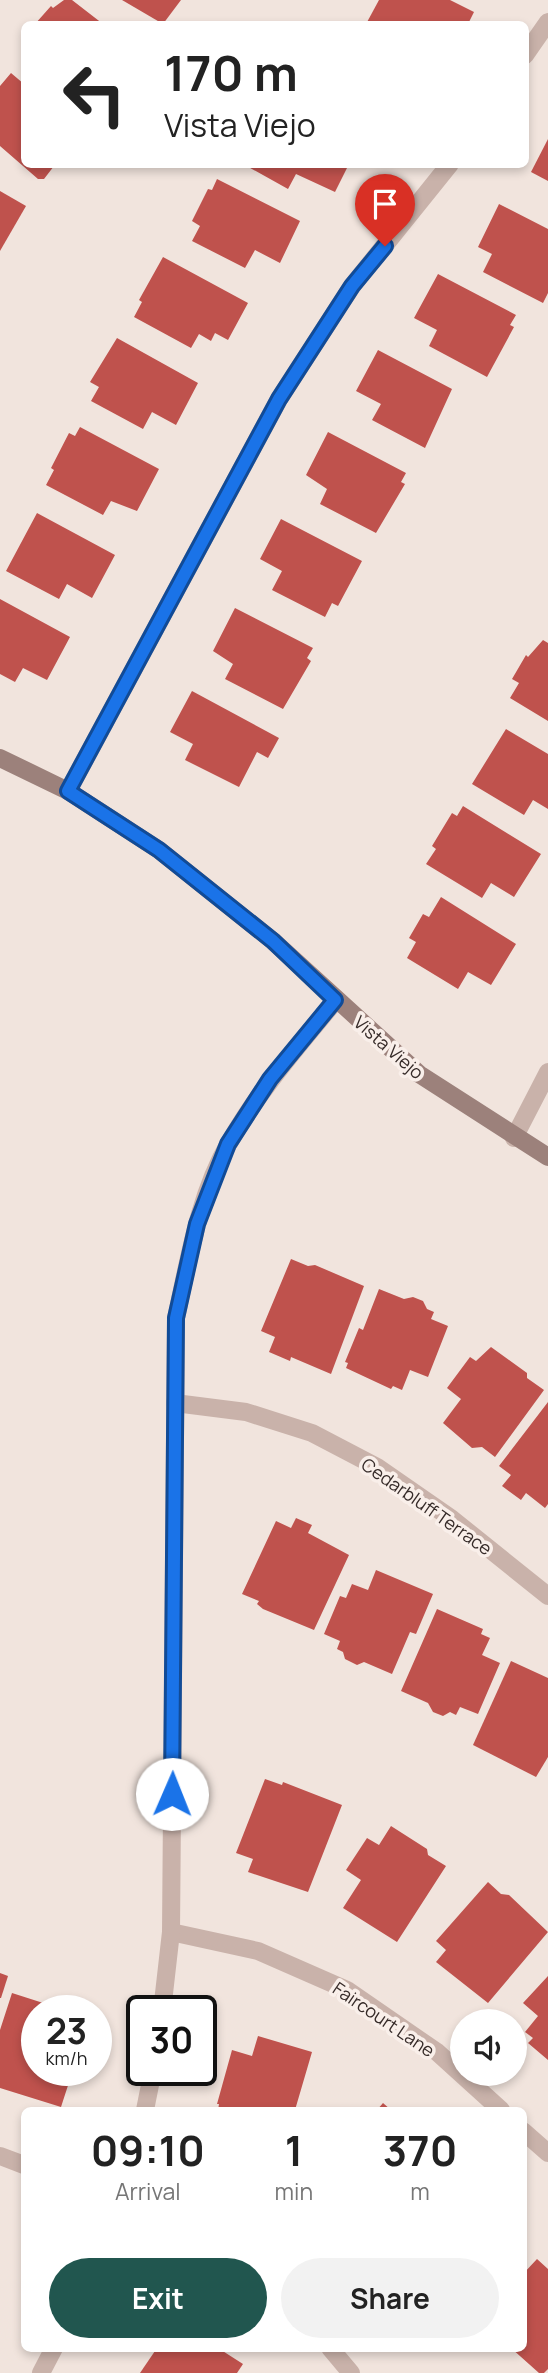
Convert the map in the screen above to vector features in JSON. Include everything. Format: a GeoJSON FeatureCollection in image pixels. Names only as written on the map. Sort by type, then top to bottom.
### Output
{"type":"FeatureCollection","features":[{"type":"Feature","properties":{"kind":"street"},"geometry":{"type":"LineString","coordinates":[[529,49],[548,22]]}},
{"type":"Feature","properties":{"kind":"street"},"geometry":{"type":"LineString","coordinates":[[68,791],[279,399],[352,286],[447,168]]}},
{"type":"Feature","properties":{"kind":"street","name":"Vista Viejo"},"geometry":{"type":"LineString","coordinates":[[0,758],[68,791],[159,850],[273,941],[419,1074],[514,1138],[548,1157]]}},
{"type":"Feature","properties":{"kind":"street"},"geometry":{"type":"LineString","coordinates":[[164,1995],[171,1932],[176,1318],[197,1224],[228,1144],[270,1079],[335,1000]]}},
{"type":"Feature","properties":{"kind":"street"},"geometry":{"type":"LineString","coordinates":[[514,1138],[548,1072]]}},
{"type":"Feature","properties":{"kind":"street","name":"Cedarbluff Terrace"},"geometry":{"type":"LineString","coordinates":[[175,1403],[246,1412],[312,1433],[367,1461],[452,1519],[548,1596]]}},
{"type":"Feature","properties":{"kind":"street","name":"Faircourt Lane"},"geometry":{"type":"LineString","coordinates":[[171,1932],[258,1951],[347,1990],[437,2052],[498,2107]]}},
{"type":"Feature","properties":{"kind":"street"},"geometry":{"type":"LineString","coordinates":[[146,2107],[150,2086]]}},
{"type":"Feature","properties":{"kind":"street"},"geometry":{"type":"LineString","coordinates":[[527,2135],[548,2154]]}},
{"type":"Feature","properties":{"kind":"street"},"geometry":{"type":"LineString","coordinates":[[0,2156],[21,2164]]}},
{"type":"Feature","properties":{"kind":"street"},"geometry":{"type":"LineString","coordinates":[[41,2373],[52,2352]]}},
{"type":"Feature","properties":{"kind":"street"},"geometry":{"type":"LineString","coordinates":[[333,2352],[351,2373]]}},
{"type":"Feature","properties":{"kind":"building"},"geometry":{"type":"Polygon","coordinates":[[[64,0],[72,0],[99,21],[38,21],[51,6],[53,8],[64,0]]]}},
{"type":"Feature","properties":{"kind":"building"},"geometry":{"type":"Polygon","coordinates":[[[122,0],[181,0],[165,21],[158,21],[122,0]]]}},
{"type":"Feature","properties":{"kind":"building"},"geometry":{"type":"Polygon","coordinates":[[[379,0],[450,0],[474,12],[470,21],[368,21],[379,0]]]}},
{"type":"Feature","properties":{"kind":"building"},"geometry":{"type":"Polygon","coordinates":[[[11,73],[21,81],[21,164],[0,146],[0,86],[11,73]]]}},
{"type":"Feature","properties":{"kind":"building"},"geometry":{"type":"Polygon","coordinates":[[[548,139],[548,181],[531,172],[548,139]]]}},
{"type":"Feature","properties":{"kind":"building"},"geometry":{"type":"Polygon","coordinates":[[[25,168],[52,168],[44,179],[38,179],[25,168]]]}},
{"type":"Feature","properties":{"kind":"building"},"geometry":{"type":"Polygon","coordinates":[[[250,168],[347,168],[335,192],[296,174],[288,189],[250,168]]]}},
{"type":"Feature","properties":{"kind":"building"},"geometry":{"type":"Polygon","coordinates":[[[217,179],[300,221],[280,263],[255,250],[245,268],[192,241],[200,226],[192,221],[208,189],[212,190],[217,179]]]}},
{"type":"Feature","properties":{"kind":"building"},"geometry":{"type":"Polygon","coordinates":[[[0,191],[26,206],[0,251],[0,191]]]}},
{"type":"Feature","properties":{"kind":"building"},"geometry":{"type":"Polygon","coordinates":[[[499,204],[548,229],[548,293],[543,303],[483,272],[492,254],[478,247],[499,204]]]}},
{"type":"Feature","properties":{"kind":"building"},"geometry":{"type":"Polygon","coordinates":[[[163,257],[248,303],[228,340],[215,333],[211,341],[199,334],[191,348],[134,317],[142,302],[139,300],[163,257]]]}},
{"type":"Feature","properties":{"kind":"building"},"geometry":{"type":"Polygon","coordinates":[[[438,274],[516,315],[510,325],[514,327],[487,377],[429,346],[437,330],[414,318],[438,274]]]}},
{"type":"Feature","properties":{"kind":"building"},"geometry":{"type":"Polygon","coordinates":[[[117,338],[198,383],[176,425],[152,412],[143,429],[91,401],[99,387],[90,382],[117,338]]]}},
{"type":"Feature","properties":{"kind":"building"},"geometry":{"type":"Polygon","coordinates":[[[378,350],[452,389],[425,448],[372,420],[381,404],[356,391],[378,350]]]}},
{"type":"Feature","properties":{"kind":"building"},"geometry":{"type":"Polygon","coordinates":[[[80,427],[159,469],[137,511],[111,501],[103,515],[46,485],[54,470],[51,468],[69,433],[75,436],[80,427]]]}},
{"type":"Feature","properties":{"kind":"building"},"geometry":{"type":"Polygon","coordinates":[[[328,432],[406,473],[401,482],[405,484],[376,533],[320,504],[327,489],[306,475],[328,432]]]}},
{"type":"Feature","properties":{"kind":"building"},"geometry":{"type":"Polygon","coordinates":[[[37,513],[115,555],[92,598],[67,584],[59,599],[6,571],[37,513]]]}},
{"type":"Feature","properties":{"kind":"building"},"geometry":{"type":"Polygon","coordinates":[[[281,519],[362,561],[338,606],[332,603],[325,617],[272,590],[282,571],[260,559],[281,519]]]}},
{"type":"Feature","properties":{"kind":"building"},"geometry":{"type":"Polygon","coordinates":[[[0,599],[70,637],[47,680],[23,668],[15,682],[0,674],[0,599]]]}},
{"type":"Feature","properties":{"kind":"building"},"geometry":{"type":"Polygon","coordinates":[[[235,608],[313,648],[307,658],[311,661],[283,709],[225,679],[233,664],[213,651],[235,608]]]}},
{"type":"Feature","properties":{"kind":"building"},"geometry":{"type":"Polygon","coordinates":[[[543,640],[548,643],[548,721],[510,698],[519,683],[512,679],[526,655],[528,657],[543,640]]]}},
{"type":"Feature","properties":{"kind":"building"},"geometry":{"type":"Polygon","coordinates":[[[192,691],[279,738],[268,758],[257,752],[239,787],[185,760],[193,744],[170,732],[192,691]]]}},
{"type":"Feature","properties":{"kind":"building"},"geometry":{"type":"Polygon","coordinates":[[[506,729],[548,754],[548,809],[533,800],[524,815],[472,784],[506,729]]]}},
{"type":"Feature","properties":{"kind":"building"},"geometry":{"type":"Polygon","coordinates":[[[463,806],[541,854],[514,897],[491,883],[482,898],[426,864],[436,849],[432,846],[452,813],[457,816],[463,806]]]}},
{"type":"Feature","properties":{"kind":"building"},"geometry":{"type":"Polygon","coordinates":[[[441,897],[516,944],[491,985],[468,972],[458,989],[407,958],[416,942],[409,938],[423,914],[429,917],[441,897]]]}},
{"type":"Feature","properties":{"kind":"building"},"geometry":{"type":"Polygon","coordinates":[[[291,1259],[308,1266],[315,1265],[364,1286],[331,1374],[291,1357],[290,1361],[269,1352],[275,1337],[261,1331],[291,1259]]]}},
{"type":"Feature","properties":{"kind":"building"},"geometry":{"type":"Polygon","coordinates":[[[379,1289],[404,1299],[413,1297],[423,1301],[427,1309],[434,1312],[431,1319],[448,1326],[428,1377],[410,1370],[402,1390],[393,1386],[391,1389],[346,1368],[348,1363],[345,1362],[359,1328],[363,1330],[379,1289]]]}},
{"type":"Feature","properties":{"kind":"building"},"geometry":{"type":"Polygon","coordinates":[[[491,1347],[527,1373],[527,1378],[544,1390],[495,1457],[482,1447],[472,1448],[443,1423],[461,1399],[447,1388],[470,1357],[476,1361],[491,1347]]]}},
{"type":"Feature","properties":{"kind":"building"},"geometry":{"type":"Polygon","coordinates":[[[548,1402],[548,1504],[545,1508],[526,1493],[521,1500],[502,1486],[511,1475],[499,1466],[548,1402]]]}},
{"type":"Feature","properties":{"kind":"building"},"geometry":{"type":"Polygon","coordinates":[[[296,1518],[312,1525],[308,1533],[349,1555],[314,1630],[263,1609],[257,1604],[259,1601],[242,1594],[276,1521],[291,1528],[296,1518]]]}},
{"type":"Feature","properties":{"kind":"building"},"geometry":{"type":"Polygon","coordinates":[[[376,1570],[433,1594],[416,1634],[410,1632],[392,1674],[364,1662],[357,1665],[345,1659],[343,1652],[337,1649],[340,1641],[324,1634],[340,1596],[346,1598],[352,1584],[368,1590],[376,1570]]]}},
{"type":"Feature","properties":{"kind":"building"},"geometry":{"type":"Polygon","coordinates":[[[437,1609],[483,1629],[481,1634],[490,1638],[482,1655],[500,1663],[478,1714],[460,1707],[456,1715],[450,1712],[443,1716],[433,1712],[428,1703],[401,1691],[437,1609]]]}},
{"type":"Feature","properties":{"kind":"building"},"geometry":{"type":"Polygon","coordinates":[[[511,1661],[548,1678],[548,1757],[536,1777],[473,1745],[511,1661]]]}},
{"type":"Feature","properties":{"kind":"building"},"geometry":{"type":"Polygon","coordinates":[[[265,1779],[282,1785],[283,1782],[342,1805],[308,1892],[248,1872],[253,1859],[236,1853],[265,1779]]]}},
{"type":"Feature","properties":{"kind":"building"},"geometry":{"type":"Polygon","coordinates":[[[391,1826],[427,1849],[428,1855],[446,1866],[397,1942],[343,1908],[361,1880],[346,1870],[367,1838],[379,1845],[391,1826]]]}},
{"type":"Feature","properties":{"kind":"building"},"geometry":{"type":"Polygon","coordinates":[[[488,1882],[501,1894],[509,1895],[548,1932],[488,2003],[436,1962],[446,1950],[436,1941],[488,1882]]]}},
{"type":"Feature","properties":{"kind":"building"},"geometry":{"type":"Polygon","coordinates":[[[0,1973],[8,1976],[1,1998],[0,1998],[0,1973]]]}},
{"type":"Feature","properties":{"kind":"building"},"geometry":{"type":"Polygon","coordinates":[[[548,1976],[548,2060],[528,2043],[533,2038],[527,2034],[527,2030],[538,2016],[523,2003],[548,1976]]]}},
{"type":"Feature","properties":{"kind":"building"},"geometry":{"type":"Polygon","coordinates":[[[12,1993],[21,1996],[21,2086],[68,2086],[61,2107],[0,2088],[0,2030],[12,1993]]]}},
{"type":"Feature","properties":{"kind":"building"},"geometry":{"type":"Polygon","coordinates":[[[258,2036],[312,2052],[296,2107],[218,2107],[217,2104],[232,2050],[252,2056],[258,2036]]]}},
{"type":"Feature","properties":{"kind":"building"},"geometry":{"type":"Polygon","coordinates":[[[537,2259],[548,2269],[548,2369],[544,2373],[539,2373],[515,2352],[527,2352],[527,2270],[537,2259]]]}},
{"type":"Feature","properties":{"kind":"building"},"geometry":{"type":"Polygon","coordinates":[[[154,2352],[224,2352],[243,2364],[237,2373],[140,2373],[154,2352]]]}},
{"type":"Feature","properties":{"kind":"route"},"geometry":{"type":"LineString","coordinates":[[172,1794],[176,1318],[197,1224],[228,1144],[270,1079],[335,1000],[273,941],[159,850],[68,791],[279,399],[352,286],[385,246]]}}]}
